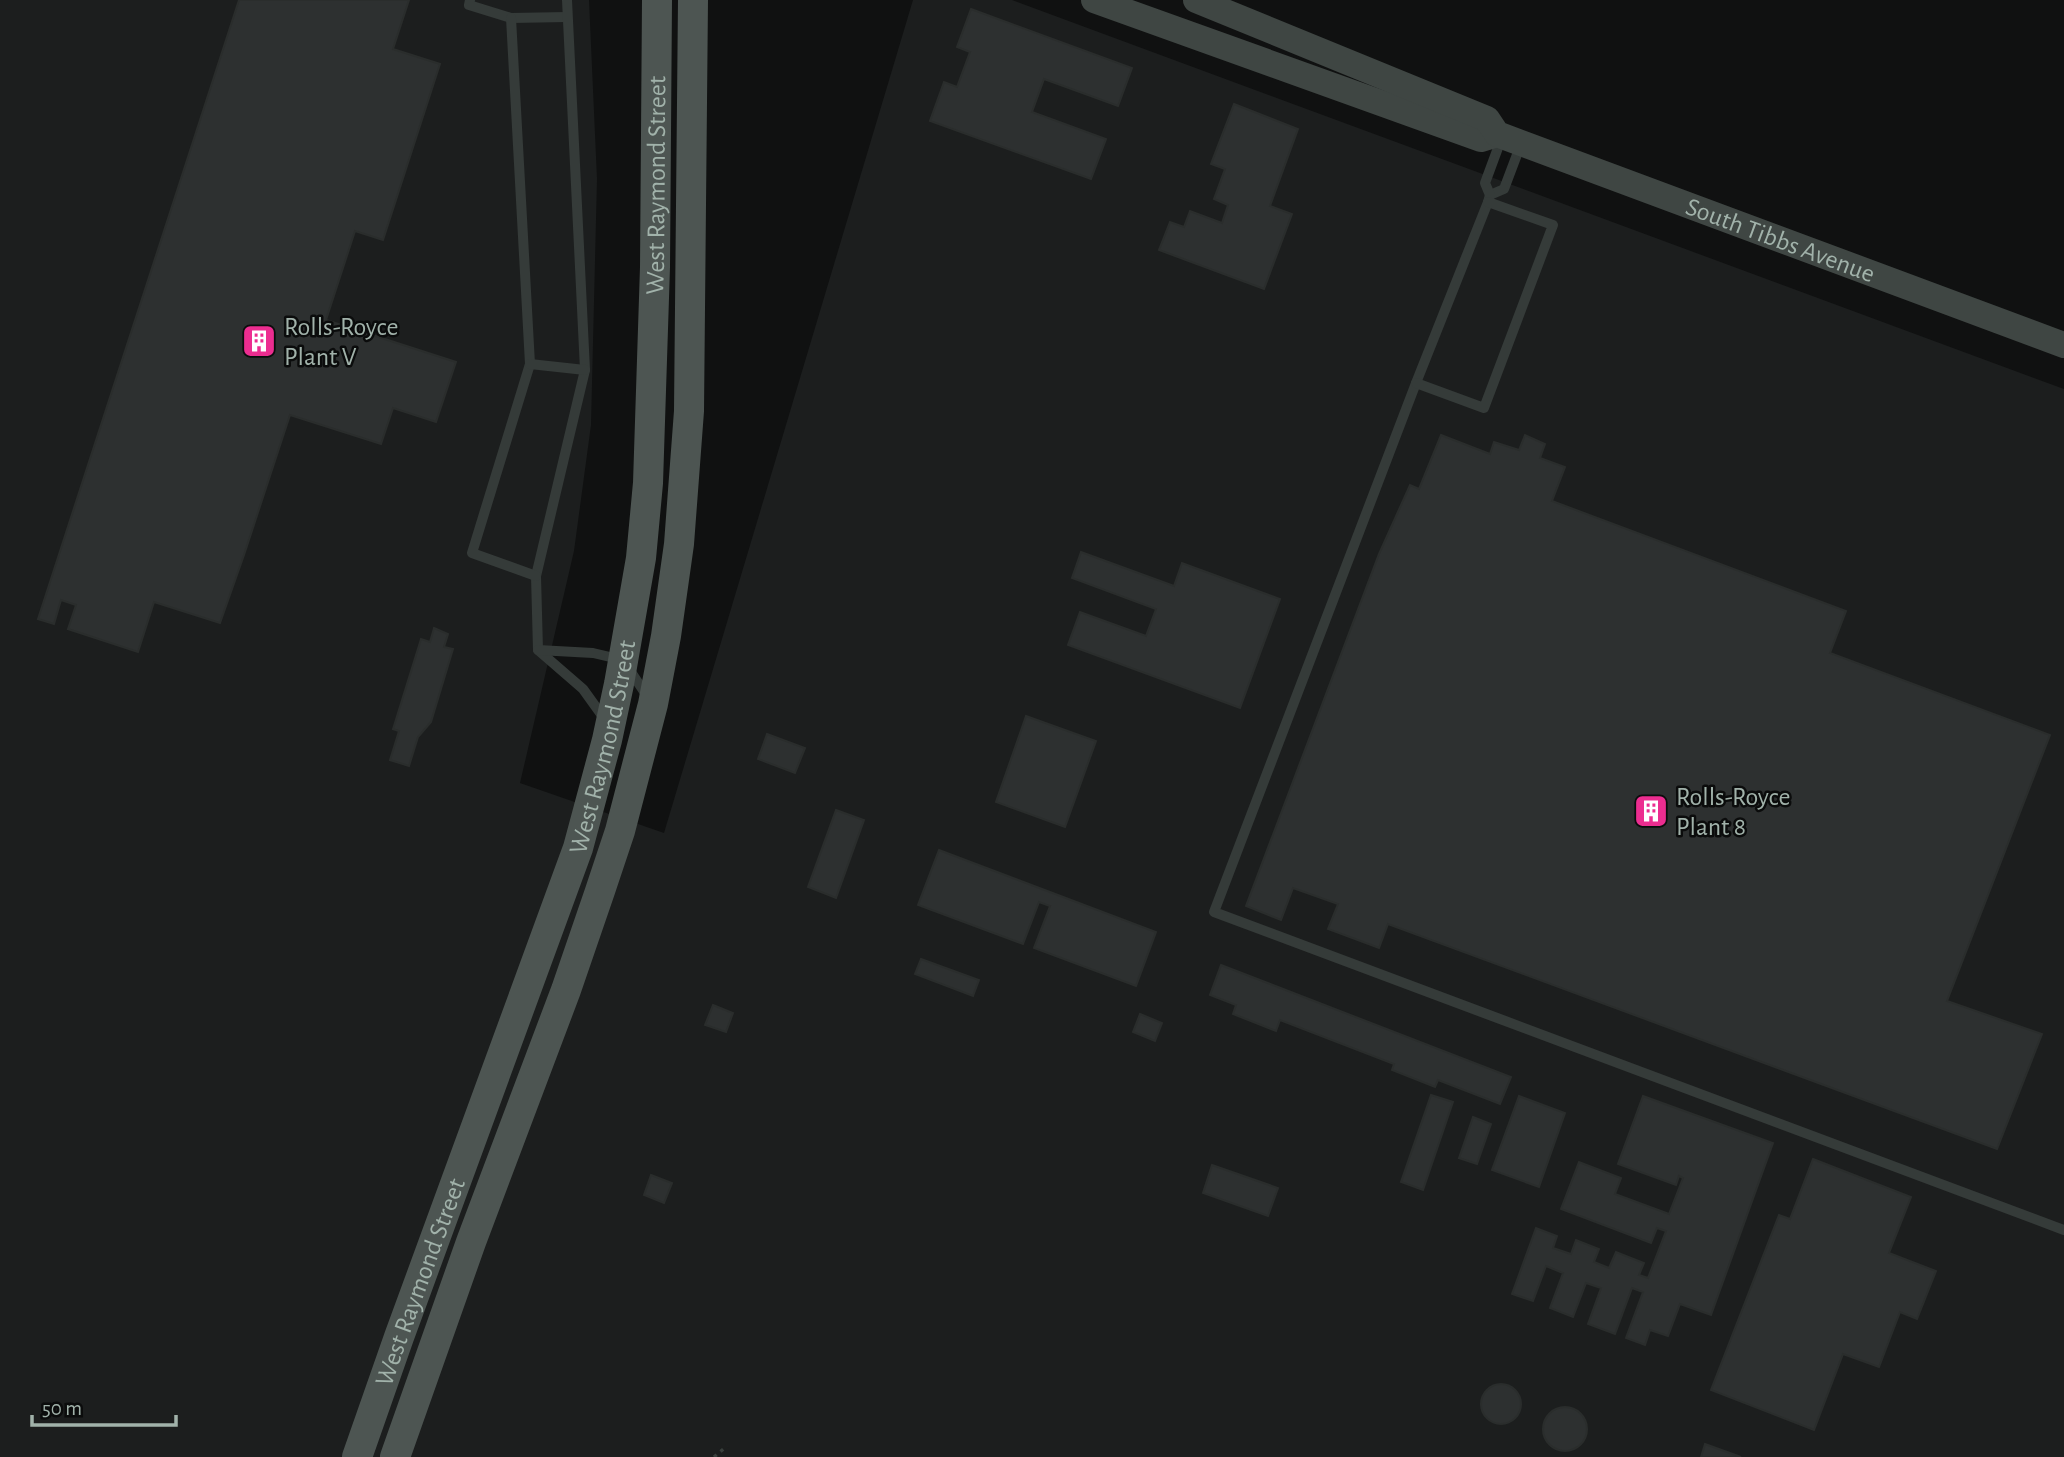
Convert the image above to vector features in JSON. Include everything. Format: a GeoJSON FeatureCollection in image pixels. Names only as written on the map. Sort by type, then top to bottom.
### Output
{"type":"FeatureCollection","features":[{"type":"Feature","properties":{"kind":"main road","name":"West Raymond Street"},"geometry":{"type":"LineString","coordinates":[[357,1457],[578,848],[610,727],[641,558],[650,458],[657,0]]}},
{"type":"Feature","properties":{"kind":"main road","name":"West Raymond Street"},"geometry":{"type":"LineString","coordinates":[[395,1457],[471,1242],[566,990],[620,831],[653,704],[679,544],[689,411],[693,0]]}},
{"type":"Feature","properties":{"kind":"main road","name":"South Tibbs Avenue"},"geometry":{"type":"LineString","coordinates":[[1094,0],[1480,139],[1507,138],[2064,345]]}},
{"type":"Feature","properties":{"kind":"main road","name":"South Tibbs Avenue"},"geometry":{"type":"LineString","coordinates":[[1196,0],[1487,119],[1507,138]]}},
{"type":"Feature","properties":{"kind":"main road"},"geometry":{"type":"LineString","coordinates":[[383,1382],[416,1395]]}},
{"type":"Feature","properties":{"kind":"lane"},"geometry":{"type":"LineString","coordinates":[[470,0],[469,5],[511,18],[568,18]]}},
{"type":"Feature","properties":{"kind":"lane"},"geometry":{"type":"LineString","coordinates":[[567,0],[585,370],[536,576],[538,650],[583,689],[610,727]]}},
{"type":"Feature","properties":{"kind":"lane"},"geometry":{"type":"LineString","coordinates":[[511,18],[530,364],[472,553],[536,576]]}},
{"type":"Feature","properties":{"kind":"lane"},"geometry":{"type":"LineString","coordinates":[[1489,198],[1504,189],[1507,138]]}},
{"type":"Feature","properties":{"kind":"lane"},"geometry":{"type":"LineString","coordinates":[[1507,138],[1485,183],[1489,198],[1214,912],[2064,1230]]}},
{"type":"Feature","properties":{"kind":"lane"},"geometry":{"type":"LineString","coordinates":[[1416,383],[1484,408],[1553,225],[1489,198]]}},
{"type":"Feature","properties":{"kind":"lane"},"geometry":{"type":"LineString","coordinates":[[530,364],[585,370]]}},
{"type":"Feature","properties":{"kind":"lane"},"geometry":{"type":"LineString","coordinates":[[538,650],[593,653],[623,660],[653,704]]}},
{"type":"Feature","properties":{"kind":"path"},"geometry":{"type":"LineString","coordinates":[[714,1457],[727,1446]]}},
{"type":"Feature","properties":{"kind":"shaded area"},"geometry":{"type":"Polygon","coordinates":[[[0,0],[589,0],[597,179],[591,425],[574,551],[520,783],[664,833],[913,0],[1012,0],[2064,389],[2064,1457],[0,1457],[0,0]]]}},
{"type":"Feature","properties":{"kind":"building","name":"Rolls-Royce Plant V"},"geometry":{"type":"Polygon","coordinates":[[[239,0],[409,0],[393,49],[440,64],[383,240],[355,231],[326,320],[456,362],[436,422],[393,408],[381,444],[290,415],[220,623],[154,602],[138,652],[68,629],[76,605],[61,600],[54,624],[38,619],[239,0]]]}},
{"type":"Feature","properties":{"kind":"building"},"geometry":{"type":"Polygon","coordinates":[[[971,9],[1132,68],[1118,106],[1044,79],[1032,112],[1106,139],[1091,179],[930,121],[944,82],[957,87],[970,52],[957,47],[971,9]]]}},
{"type":"Feature","properties":{"kind":"building"},"geometry":{"type":"Polygon","coordinates":[[[1234,104],[1298,129],[1270,206],[1292,214],[1264,289],[1159,250],[1170,222],[1184,227],[1190,211],[1222,223],[1228,205],[1214,199],[1225,169],[1211,164],[1234,104]]]}},
{"type":"Feature","properties":{"kind":"building","name":"Rolls-Royce Plant 8"},"geometry":{"type":"Polygon","coordinates":[[[1441,435],[1490,454],[1494,442],[1519,450],[1525,435],[1545,444],[1540,458],[1565,467],[1552,501],[1846,611],[1830,653],[2050,735],[1947,1001],[2042,1034],[1997,1149],[1388,924],[1379,948],[1328,929],[1338,904],[1293,888],[1281,920],[1246,906],[1379,554],[1410,485],[1419,489],[1441,435]]]}},
{"type":"Feature","properties":{"kind":"building"},"geometry":{"type":"Polygon","coordinates":[[[1081,552],[1174,586],[1182,563],[1280,599],[1240,708],[1068,645],[1080,612],[1146,636],[1156,609],[1072,578],[1081,552]]]}},
{"type":"Feature","properties":{"kind":"building"},"geometry":{"type":"Polygon","coordinates":[[[434,628],[448,634],[444,647],[453,649],[431,722],[418,737],[409,766],[390,760],[399,731],[393,729],[421,639],[430,642],[434,628]]]}},
{"type":"Feature","properties":{"kind":"building"},"geometry":{"type":"Polygon","coordinates":[[[1026,716],[1096,741],[1065,827],[996,802],[1026,716]]]}},
{"type":"Feature","properties":{"kind":"building"},"geometry":{"type":"Polygon","coordinates":[[[767,734],[805,748],[795,773],[758,759],[767,734]]]}},
{"type":"Feature","properties":{"kind":"building"},"geometry":{"type":"Polygon","coordinates":[[[836,810],[864,820],[836,898],[808,887],[836,810]]]}},
{"type":"Feature","properties":{"kind":"building"},"geometry":{"type":"Polygon","coordinates":[[[939,850],[1156,932],[1136,986],[1034,948],[1050,906],[1039,902],[1023,944],[918,905],[939,850]]]}},
{"type":"Feature","properties":{"kind":"building"},"geometry":{"type":"Polygon","coordinates":[[[921,959],[979,980],[973,996],[915,974],[921,959]]]}},
{"type":"Feature","properties":{"kind":"building"},"geometry":{"type":"Polygon","coordinates":[[[1221,965],[1511,1077],[1500,1104],[1438,1080],[1435,1087],[1392,1070],[1394,1064],[1280,1020],[1276,1031],[1233,1014],[1236,1005],[1210,995],[1221,965]]]}},
{"type":"Feature","properties":{"kind":"building"},"geometry":{"type":"Polygon","coordinates":[[[713,1005],[733,1013],[726,1032],[705,1025],[713,1005]]]}},
{"type":"Feature","properties":{"kind":"building"},"geometry":{"type":"Polygon","coordinates":[[[1140,1014],[1162,1023],[1155,1041],[1133,1032],[1140,1014]]]}},
{"type":"Feature","properties":{"kind":"building"},"geometry":{"type":"Polygon","coordinates":[[[1431,1095],[1453,1102],[1423,1190],[1401,1182],[1431,1095]]]}},
{"type":"Feature","properties":{"kind":"building"},"geometry":{"type":"Polygon","coordinates":[[[1519,1096],[1565,1113],[1539,1187],[1492,1170],[1519,1096]]]}},
{"type":"Feature","properties":{"kind":"building"},"geometry":{"type":"Polygon","coordinates":[[[1643,1096],[1773,1143],[1711,1315],[1680,1304],[1668,1336],[1650,1330],[1645,1345],[1626,1338],[1643,1292],[1632,1288],[1615,1334],[1588,1324],[1601,1288],[1586,1283],[1573,1317],[1550,1308],[1563,1273],[1546,1266],[1533,1301],[1512,1294],[1536,1228],[1557,1236],[1553,1248],[1571,1254],[1576,1240],[1599,1249],[1594,1262],[1609,1268],[1616,1252],[1644,1263],[1639,1275],[1648,1278],[1666,1231],[1657,1228],[1651,1243],[1561,1209],[1579,1162],[1621,1178],[1615,1194],[1669,1214],[1683,1178],[1679,1176],[1676,1185],[1618,1164],[1643,1096]]]}},
{"type":"Feature","properties":{"kind":"building"},"geometry":{"type":"Polygon","coordinates":[[[1473,1117],[1491,1124],[1477,1164],[1459,1158],[1473,1117]]]}},
{"type":"Feature","properties":{"kind":"building"},"geometry":{"type":"Polygon","coordinates":[[[1813,1159],[1911,1197],[1889,1253],[1936,1271],[1917,1319],[1900,1312],[1879,1367],[1843,1354],[1814,1430],[1711,1390],[1779,1215],[1790,1219],[1813,1159]]]}},
{"type":"Feature","properties":{"kind":"building"},"geometry":{"type":"Polygon","coordinates":[[[1212,1165],[1278,1188],[1268,1216],[1203,1193],[1212,1165]]]}},
{"type":"Feature","properties":{"kind":"building"},"geometry":{"type":"Polygon","coordinates":[[[651,1175],[672,1183],[664,1203],[644,1195],[651,1175]]]}},
{"type":"Feature","properties":{"kind":"building"},"geometry":{"type":"Polygon","coordinates":[[[1501,1384],[1509,1385],[1515,1390],[1520,1396],[1520,1412],[1515,1418],[1509,1423],[1501,1424],[1493,1423],[1487,1418],[1482,1412],[1481,1404],[1482,1396],[1487,1390],[1493,1385],[1501,1384]]]}},
{"type":"Feature","properties":{"kind":"building"},"geometry":{"type":"Polygon","coordinates":[[[1565,1407],[1581,1413],[1587,1429],[1581,1445],[1565,1451],[1549,1445],[1543,1429],[1549,1413],[1565,1407]]]}},
{"type":"Feature","properties":{"kind":"building"},"geometry":{"type":"Polygon","coordinates":[[[1705,1444],[1741,1457],[1701,1457],[1705,1444]]]}},
{"type":"Feature","properties":{"kind":"place","name":"Rolls-Royce Plant V"},"geometry":{"type":"Point","coordinates":[259,341]}},
{"type":"Feature","properties":{"kind":"place","name":"Rolls-Royce Plant 8"},"geometry":{"type":"Point","coordinates":[1651,811]}}]}
